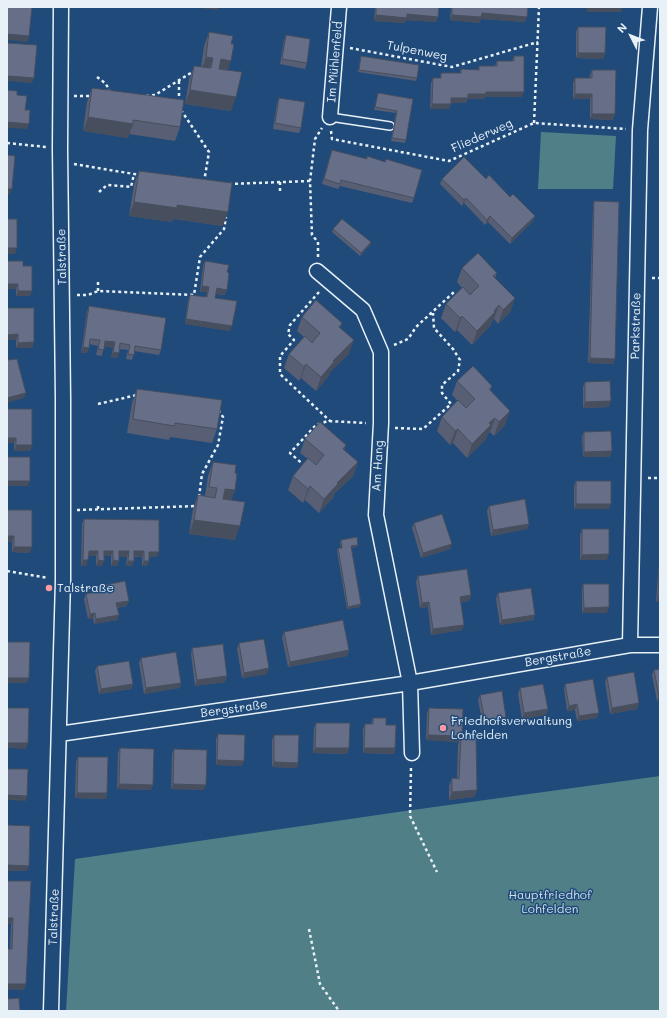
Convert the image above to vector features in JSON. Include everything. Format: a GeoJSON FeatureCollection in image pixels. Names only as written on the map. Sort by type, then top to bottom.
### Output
{"type":"FeatureCollection","features":[{"type":"Feature","properties":{"kind":"street","name":"Talstraße"},"geometry":{"type":"LineString","coordinates":[[51,1011],[63,580],[60,155],[62,96],[61,7]]}},
{"type":"Feature","properties":{"kind":"street","name":"Im Mühlenfeld"},"geometry":{"type":"LineString","coordinates":[[330,117],[339,7]]}},
{"type":"Feature","properties":{"kind":"street","name":"Parkstraße"},"geometry":{"type":"LineString","coordinates":[[630,645],[640,130],[650,8]]}},
{"type":"Feature","properties":{"kind":"street","name":"Am Hang"},"geometry":{"type":"LineString","coordinates":[[317,271],[363,310],[381,352],[380,425],[376,515],[410,683]]}},
{"type":"Feature","properties":{"kind":"street","name":"Bergstraße"},"geometry":{"type":"LineString","coordinates":[[59,734],[410,683],[630,645],[660,645]]}},
{"type":"Feature","properties":{"kind":"street"},"geometry":{"type":"LineString","coordinates":[[410,683],[412,753]]}},
{"type":"Feature","properties":{"kind":"lane"},"geometry":{"type":"LineString","coordinates":[[330,117],[390,126]]}},
{"type":"Feature","properties":{"kind":"path"},"geometry":{"type":"LineString","coordinates":[[534,123],[539,7]]}},
{"type":"Feature","properties":{"kind":"path","name":"Tulpenweg"},"geometry":{"type":"LineString","coordinates":[[337,45],[452,67],[538,42]]}},
{"type":"Feature","properties":{"kind":"path"},"geometry":{"type":"LineString","coordinates":[[140,96],[155,96],[196,70]]}},
{"type":"Feature","properties":{"kind":"path"},"geometry":{"type":"LineString","coordinates":[[97,76],[109,89],[108,96]]}},
{"type":"Feature","properties":{"kind":"path"},"geometry":{"type":"LineString","coordinates":[[179,80],[178,107],[209,152],[204,183]]}},
{"type":"Feature","properties":{"kind":"path"},"geometry":{"type":"LineString","coordinates":[[62,96],[93,96]]}},
{"type":"Feature","properties":{"kind":"path"},"geometry":{"type":"LineString","coordinates":[[317,271],[318,242],[312,235],[310,181],[315,139],[330,117]]}},
{"type":"Feature","properties":{"kind":"path","name":"Fliederweg"},"geometry":{"type":"LineString","coordinates":[[330,117],[332,138],[449,161],[534,123],[640,130]]}},
{"type":"Feature","properties":{"kind":"path"},"geometry":{"type":"LineString","coordinates":[[7,143],[141,175]]}},
{"type":"Feature","properties":{"kind":"path"},"geometry":{"type":"LineString","coordinates":[[99,192],[107,185],[131,187],[134,174]]}},
{"type":"Feature","properties":{"kind":"path"},"geometry":{"type":"LineString","coordinates":[[225,184],[310,181]]}},
{"type":"Feature","properties":{"kind":"path"},"geometry":{"type":"LineString","coordinates":[[196,182],[211,184]]}},
{"type":"Feature","properties":{"kind":"path"},"geometry":{"type":"LineString","coordinates":[[280,182],[280,194]]}},
{"type":"Feature","properties":{"kind":"path"},"geometry":{"type":"LineString","coordinates":[[230,192],[231,184]]}},
{"type":"Feature","properties":{"kind":"path"},"geometry":{"type":"LineString","coordinates":[[62,296],[88,295],[98,291],[194,294],[200,258],[224,229],[226,214]]}},
{"type":"Feature","properties":{"kind":"path"},"geometry":{"type":"LineString","coordinates":[[328,281],[290,325],[288,334],[294,340],[280,356],[280,374],[330,421]]}},
{"type":"Feature","properties":{"kind":"path"},"geometry":{"type":"LineString","coordinates":[[98,282],[98,291]]}},
{"type":"Feature","properties":{"kind":"path"},"geometry":{"type":"LineString","coordinates":[[381,352],[408,339],[416,327],[433,313],[454,292],[463,300]]}},
{"type":"Feature","properties":{"kind":"path"},"geometry":{"type":"LineString","coordinates":[[306,466],[290,453],[316,425],[330,421],[423,429],[451,404],[442,393],[442,385],[458,371],[460,360],[453,349],[434,328],[433,313]]}},
{"type":"Feature","properties":{"kind":"path"},"geometry":{"type":"LineString","coordinates":[[98,404],[140,394]]}},
{"type":"Feature","properties":{"kind":"path"},"geometry":{"type":"LineString","coordinates":[[63,510],[198,506],[202,474],[218,445],[223,417],[218,409]]}},
{"type":"Feature","properties":{"kind":"path"},"geometry":{"type":"LineString","coordinates":[[98,503],[98,509]]}},
{"type":"Feature","properties":{"kind":"path"},"geometry":{"type":"LineString","coordinates":[[7,571],[63,580]]}},
{"type":"Feature","properties":{"kind":"path"},"geometry":{"type":"LineString","coordinates":[[412,753],[410,816],[437,872]]}},
{"type":"Feature","properties":{"kind":"path"},"geometry":{"type":"LineString","coordinates":[[309,929],[320,984],[339,1011]]}},
{"type":"Feature","properties":{"kind":"green space"},"geometry":{"type":"Polygon","coordinates":[[[541,132],[616,136],[613,189],[538,189],[541,132]]]}},
{"type":"Feature","properties":{"kind":"green space","name":"Hauptfriedhof Lohfelden"},"geometry":{"type":"Polygon","coordinates":[[[660,776],[660,1011],[66,1011],[75,859],[660,776]]]}},
{"type":"Feature","properties":{"kind":"building"},"geometry":{"type":"Polygon","coordinates":[[[7,7],[32,7],[29,36],[7,34],[7,7]]]}},
{"type":"Feature","properties":{"kind":"building"},"geometry":{"type":"Polygon","coordinates":[[[376,7],[439,7],[438,17],[407,14],[407,18],[376,15],[376,7]]]}},
{"type":"Feature","properties":{"kind":"building"},"geometry":{"type":"Polygon","coordinates":[[[452,7],[528,7],[527,17],[482,13],[481,17],[452,15],[452,7]]]}},
{"type":"Feature","properties":{"kind":"building"},"geometry":{"type":"Polygon","coordinates":[[[578,27],[606,27],[605,53],[578,53],[578,27]]]}},
{"type":"Feature","properties":{"kind":"building"},"geometry":{"type":"Polygon","coordinates":[[[209,32],[233,36],[231,44],[234,44],[231,61],[221,59],[219,69],[242,72],[236,97],[190,90],[194,66],[211,68],[213,58],[206,57],[209,32]]]}},
{"type":"Feature","properties":{"kind":"building"},"geometry":{"type":"Polygon","coordinates":[[[286,35],[310,39],[307,63],[282,59],[286,35]]]}},
{"type":"Feature","properties":{"kind":"building"},"geometry":{"type":"Polygon","coordinates":[[[7,43],[37,45],[34,78],[7,76],[7,43]]]}},
{"type":"Feature","properties":{"kind":"building"},"geometry":{"type":"Polygon","coordinates":[[[361,56],[419,65],[417,78],[359,70],[361,56]]]}},
{"type":"Feature","properties":{"kind":"building"},"geometry":{"type":"Polygon","coordinates":[[[514,56],[524,56],[524,92],[486,92],[486,94],[468,94],[468,98],[451,98],[451,104],[432,104],[433,78],[441,78],[441,73],[461,73],[461,69],[479,70],[479,66],[497,66],[497,61],[514,61],[514,56]]]}},
{"type":"Feature","properties":{"kind":"building"},"geometry":{"type":"Polygon","coordinates":[[[592,70],[616,70],[615,114],[592,114],[592,94],[575,94],[575,78],[592,78],[592,70]]]}},
{"type":"Feature","properties":{"kind":"building"},"geometry":{"type":"Polygon","coordinates":[[[92,88],[184,100],[180,127],[133,120],[133,124],[88,117],[92,88]]]}},
{"type":"Feature","properties":{"kind":"building"},"geometry":{"type":"Polygon","coordinates":[[[7,90],[17,91],[17,95],[27,96],[25,110],[30,110],[29,124],[7,122],[7,90]]]}},
{"type":"Feature","properties":{"kind":"building"},"geometry":{"type":"Polygon","coordinates":[[[378,93],[413,99],[406,140],[392,138],[397,111],[375,107],[378,93]]]}},
{"type":"Feature","properties":{"kind":"building"},"geometry":{"type":"Polygon","coordinates":[[[279,98],[305,102],[301,128],[275,123],[279,98]]]}},
{"type":"Feature","properties":{"kind":"building"},"geometry":{"type":"Polygon","coordinates":[[[332,150],[367,159],[367,156],[385,162],[386,159],[422,170],[414,198],[341,180],[340,184],[324,179],[332,150]]]}},
{"type":"Feature","properties":{"kind":"building"},"geometry":{"type":"Polygon","coordinates":[[[7,155],[15,156],[12,189],[7,189],[7,155]]]}},
{"type":"Feature","properties":{"kind":"building"},"geometry":{"type":"Polygon","coordinates":[[[464,157],[486,179],[489,175],[510,197],[513,194],[535,216],[512,238],[490,216],[487,220],[466,198],[464,200],[442,179],[464,157]]]}},
{"type":"Feature","properties":{"kind":"building"},"geometry":{"type":"Polygon","coordinates":[[[139,171],[232,183],[228,212],[177,205],[177,208],[134,202],[139,171]]]}},
{"type":"Feature","properties":{"kind":"building"},"geometry":{"type":"Polygon","coordinates":[[[594,201],[619,202],[615,359],[590,358],[594,201]]]}},
{"type":"Feature","properties":{"kind":"building"},"geometry":{"type":"Polygon","coordinates":[[[7,219],[17,219],[17,248],[7,248],[7,219]]]}},
{"type":"Feature","properties":{"kind":"building"},"geometry":{"type":"Polygon","coordinates":[[[342,219],[371,242],[361,253],[333,229],[342,219]]]}},
{"type":"Feature","properties":{"kind":"building"},"geometry":{"type":"Polygon","coordinates":[[[478,253],[497,273],[493,276],[515,298],[503,310],[499,305],[494,311],[495,312],[477,331],[462,316],[460,318],[446,304],[463,287],[470,295],[479,286],[462,268],[478,253]]]}},
{"type":"Feature","properties":{"kind":"building"},"geometry":{"type":"Polygon","coordinates":[[[7,261],[23,261],[23,266],[32,266],[32,291],[18,291],[18,284],[7,284],[7,261]]]}},
{"type":"Feature","properties":{"kind":"building"},"geometry":{"type":"Polygon","coordinates":[[[205,261],[229,265],[227,272],[229,273],[227,290],[217,288],[215,298],[237,301],[232,326],[186,319],[190,295],[207,297],[209,287],[202,286],[205,261]]]}},
{"type":"Feature","properties":{"kind":"building"},"geometry":{"type":"Polygon","coordinates":[[[316,300],[342,323],[339,327],[354,340],[333,361],[334,362],[321,377],[306,364],[304,367],[289,354],[305,336],[312,343],[320,333],[302,317],[316,300]]]}},
{"type":"Feature","properties":{"kind":"building"},"geometry":{"type":"Polygon","coordinates":[[[89,306],[166,318],[161,350],[135,346],[134,355],[128,354],[130,345],[120,343],[119,353],[113,352],[115,342],[105,341],[104,350],[98,349],[100,340],[90,339],[89,348],[83,347],[89,306]]]}},
{"type":"Feature","properties":{"kind":"building"},"geometry":{"type":"Polygon","coordinates":[[[7,308],[34,308],[34,342],[18,343],[18,334],[7,335],[7,308]]]}},
{"type":"Feature","properties":{"kind":"building"},"geometry":{"type":"Polygon","coordinates":[[[17,359],[26,393],[7,398],[7,360],[17,359]]]}},
{"type":"Feature","properties":{"kind":"building"},"geometry":{"type":"Polygon","coordinates":[[[473,366],[492,386],[489,389],[510,411],[499,422],[495,418],[489,423],[491,425],[472,444],[458,429],[455,431],[442,417],[458,400],[466,408],[475,399],[457,381],[473,366]]]}},
{"type":"Feature","properties":{"kind":"building"},"geometry":{"type":"Polygon","coordinates":[[[610,381],[611,401],[585,402],[585,382],[610,381]]]}},
{"type":"Feature","properties":{"kind":"building"},"geometry":{"type":"Polygon","coordinates":[[[137,389],[222,400],[217,429],[175,423],[174,426],[133,419],[137,389]]]}},
{"type":"Feature","properties":{"kind":"building"},"geometry":{"type":"Polygon","coordinates":[[[7,409],[32,409],[32,445],[16,445],[16,438],[7,438],[7,409]]]}},
{"type":"Feature","properties":{"kind":"building"},"geometry":{"type":"Polygon","coordinates":[[[320,422],[346,445],[343,449],[358,462],[337,483],[338,484],[324,499],[310,486],[308,489],[293,476],[308,458],[316,465],[324,455],[305,439],[320,422]]]}},
{"type":"Feature","properties":{"kind":"building"},"geometry":{"type":"Polygon","coordinates":[[[611,431],[612,451],[584,452],[584,432],[611,431]]]}},
{"type":"Feature","properties":{"kind":"building"},"geometry":{"type":"Polygon","coordinates":[[[7,457],[30,457],[30,481],[7,481],[7,457]]]}},
{"type":"Feature","properties":{"kind":"building"},"geometry":{"type":"Polygon","coordinates":[[[213,462],[236,465],[235,473],[237,474],[235,490],[225,489],[223,499],[245,502],[240,526],[194,520],[198,495],[215,498],[217,488],[209,487],[213,462]]]}},
{"type":"Feature","properties":{"kind":"building"},"geometry":{"type":"Polygon","coordinates":[[[576,481],[611,481],[611,504],[576,504],[576,481]]]}},
{"type":"Feature","properties":{"kind":"building"},"geometry":{"type":"Polygon","coordinates":[[[525,499],[529,524],[493,530],[489,506],[525,499]]]}},
{"type":"Feature","properties":{"kind":"building"},"geometry":{"type":"Polygon","coordinates":[[[7,510],[32,510],[32,547],[14,547],[14,536],[7,536],[7,510]]]}},
{"type":"Feature","properties":{"kind":"building"},"geometry":{"type":"Polygon","coordinates":[[[442,514],[452,544],[423,553],[414,523],[442,514]]]}},
{"type":"Feature","properties":{"kind":"building"},"geometry":{"type":"Polygon","coordinates":[[[84,519],[159,520],[159,552],[149,552],[149,561],[144,561],[144,551],[134,551],[134,561],[128,561],[129,551],[119,551],[119,561],[113,560],[113,551],[104,551],[104,561],[98,560],[98,551],[89,551],[88,560],[83,560],[84,519]]]}},
{"type":"Feature","properties":{"kind":"building"},"geometry":{"type":"Polygon","coordinates":[[[582,529],[609,529],[609,554],[582,555],[582,529]]]}},
{"type":"Feature","properties":{"kind":"building"},"geometry":{"type":"Polygon","coordinates":[[[357,537],[358,545],[351,546],[361,604],[348,607],[338,548],[342,548],[341,540],[357,537]]]}},
{"type":"Feature","properties":{"kind":"building"},"geometry":{"type":"Polygon","coordinates":[[[659,567],[660,597],[658,597],[659,567]]]}},
{"type":"Feature","properties":{"kind":"building"},"geometry":{"type":"Polygon","coordinates":[[[467,569],[471,595],[460,597],[464,625],[433,629],[429,602],[422,603],[418,576],[467,569]]]}},
{"type":"Feature","properties":{"kind":"building"},"geometry":{"type":"Polygon","coordinates":[[[125,581],[129,601],[116,603],[119,615],[96,619],[95,613],[90,614],[86,594],[101,591],[100,586],[125,581]]]}},
{"type":"Feature","properties":{"kind":"building"},"geometry":{"type":"Polygon","coordinates":[[[583,584],[609,584],[609,607],[584,608],[583,584]]]}},
{"type":"Feature","properties":{"kind":"building"},"geometry":{"type":"Polygon","coordinates":[[[531,588],[535,615],[502,620],[498,593],[531,588]]]}},
{"type":"Feature","properties":{"kind":"building"},"geometry":{"type":"Polygon","coordinates":[[[343,620],[349,650],[290,662],[284,632],[343,620]]]}},
{"type":"Feature","properties":{"kind":"building"},"geometry":{"type":"Polygon","coordinates":[[[264,639],[269,668],[244,673],[239,643],[264,639]]]}},
{"type":"Feature","properties":{"kind":"building"},"geometry":{"type":"Polygon","coordinates":[[[7,642],[30,642],[29,678],[7,678],[7,642]]]}},
{"type":"Feature","properties":{"kind":"building"},"geometry":{"type":"Polygon","coordinates":[[[223,644],[227,676],[197,680],[192,648],[223,644]]]}},
{"type":"Feature","properties":{"kind":"building"},"geometry":{"type":"Polygon","coordinates":[[[176,652],[181,683],[146,688],[141,658],[176,652]]]}},
{"type":"Feature","properties":{"kind":"building"},"geometry":{"type":"Polygon","coordinates":[[[129,661],[133,684],[101,689],[97,666],[129,661]]]}},
{"type":"Feature","properties":{"kind":"building"},"geometry":{"type":"Polygon","coordinates":[[[660,669],[660,695],[659,696],[654,670],[660,669]]]}},
{"type":"Feature","properties":{"kind":"building"},"geometry":{"type":"Polygon","coordinates":[[[634,672],[639,703],[612,708],[607,677],[634,672]]]}},
{"type":"Feature","properties":{"kind":"building"},"geometry":{"type":"Polygon","coordinates":[[[593,679],[599,713],[579,716],[577,704],[569,706],[565,684],[593,679]]]}},
{"type":"Feature","properties":{"kind":"building"},"geometry":{"type":"Polygon","coordinates":[[[543,684],[548,709],[524,713],[520,688],[543,684]]]}},
{"type":"Feature","properties":{"kind":"building"},"geometry":{"type":"Polygon","coordinates":[[[502,691],[506,717],[485,721],[480,695],[502,691]]]}},
{"type":"Feature","properties":{"kind":"building"},"geometry":{"type":"Polygon","coordinates":[[[7,708],[29,708],[28,743],[7,743],[7,708]]]}},
{"type":"Feature","properties":{"kind":"building","name":"Friedhofsverwaltung Lohfelden"},"geometry":{"type":"Polygon","coordinates":[[[429,708],[463,709],[462,736],[428,735],[429,708]]]}},
{"type":"Feature","properties":{"kind":"building"},"geometry":{"type":"Polygon","coordinates":[[[373,718],[386,718],[386,725],[396,725],[395,748],[364,748],[365,724],[373,724],[373,718]]]}},
{"type":"Feature","properties":{"kind":"building"},"geometry":{"type":"Polygon","coordinates":[[[316,723],[350,723],[349,748],[315,748],[316,723]]]}},
{"type":"Feature","properties":{"kind":"building"},"geometry":{"type":"Polygon","coordinates":[[[218,734],[245,735],[244,761],[217,760],[218,734]]]}},
{"type":"Feature","properties":{"kind":"building"},"geometry":{"type":"Polygon","coordinates":[[[274,735],[299,735],[298,763],[274,762],[274,735]]]}},
{"type":"Feature","properties":{"kind":"building"},"geometry":{"type":"Polygon","coordinates":[[[461,736],[476,736],[477,790],[452,792],[452,778],[459,779],[461,736]]]}},
{"type":"Feature","properties":{"kind":"building"},"geometry":{"type":"Polygon","coordinates":[[[120,748],[154,749],[153,785],[119,784],[120,748]]]}},
{"type":"Feature","properties":{"kind":"building"},"geometry":{"type":"Polygon","coordinates":[[[174,749],[207,750],[206,785],[173,784],[174,749]]]}},
{"type":"Feature","properties":{"kind":"building"},"geometry":{"type":"Polygon","coordinates":[[[78,757],[108,757],[107,793],[77,793],[78,757]]]}},
{"type":"Feature","properties":{"kind":"building"},"geometry":{"type":"Polygon","coordinates":[[[7,769],[28,769],[27,796],[7,795],[7,769]]]}},
{"type":"Feature","properties":{"kind":"building"},"geometry":{"type":"Polygon","coordinates":[[[7,825],[30,826],[29,866],[7,865],[7,825]]]}},
{"type":"Feature","properties":{"kind":"building"},"geometry":{"type":"Polygon","coordinates":[[[7,881],[31,881],[26,984],[7,984],[7,949],[12,949],[13,918],[7,918],[7,881]]]}},
{"type":"Feature","properties":{"kind":"building"},"geometry":{"type":"Polygon","coordinates":[[[19,998],[20,1011],[7,1011],[7,999],[19,998]]]}},
{"type":"Feature","properties":{"kind":"place","name":"Talstraße"},"geometry":{"type":"Point","coordinates":[49,588]}},
{"type":"Feature","properties":{"kind":"place","name":"Friedhofsverwaltung Lohfelden"},"geometry":{"type":"Point","coordinates":[443,728]}}]}
